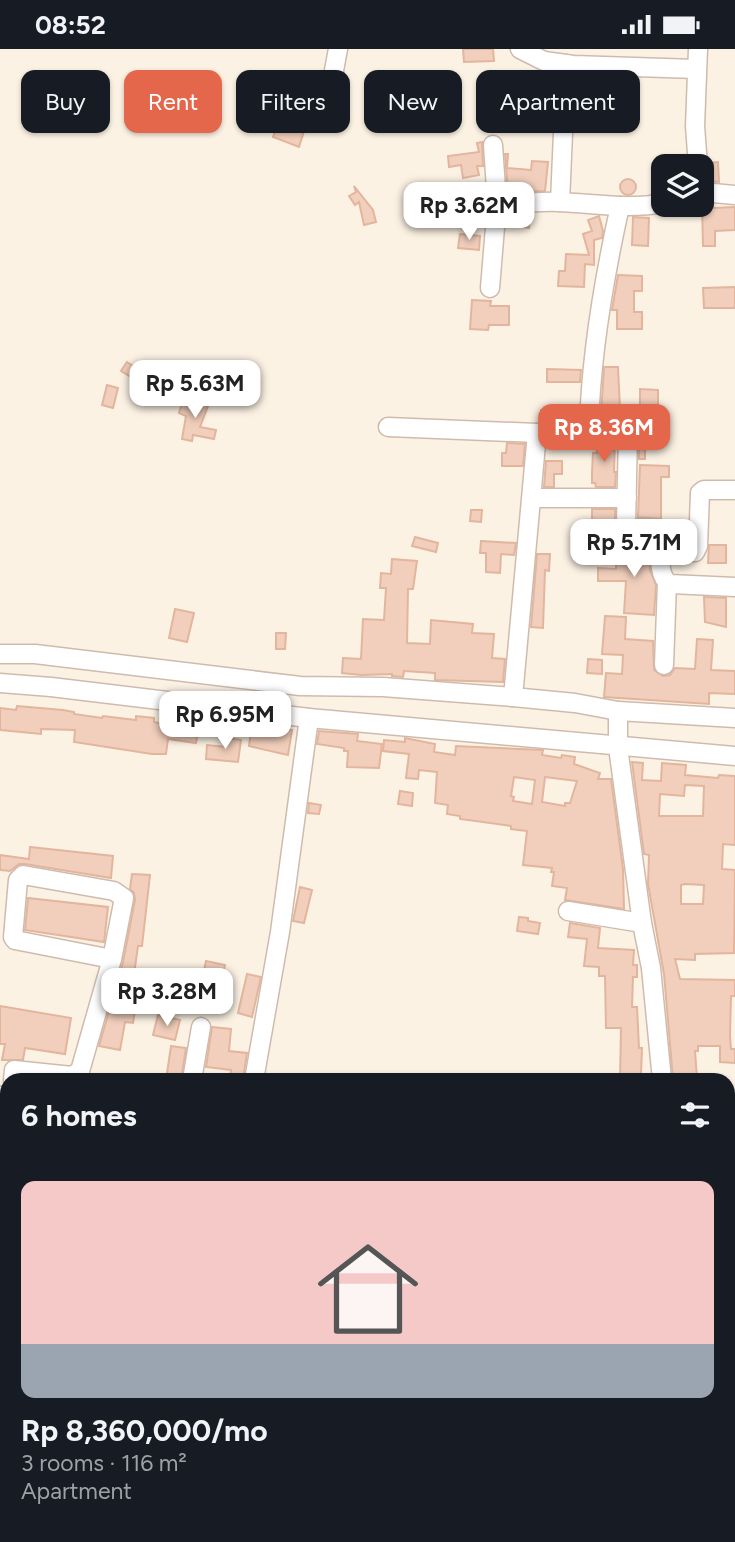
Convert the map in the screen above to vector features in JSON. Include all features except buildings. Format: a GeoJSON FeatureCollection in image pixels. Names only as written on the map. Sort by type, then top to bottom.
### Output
{"type":"FeatureCollection","features":[{"type":"Feature","properties":{"kind":"street"},"geometry":{"type":"LineString","coordinates":[[334,70],[338,49]]}},
{"type":"Feature","properties":{"kind":"street"},"geometry":{"type":"LineString","coordinates":[[520,49],[544,61],[566,64],[611,68],[696,69]]}},
{"type":"Feature","properties":{"kind":"street"},"geometry":{"type":"LineString","coordinates":[[698,49],[698,154]]}},
{"type":"Feature","properties":{"kind":"street"},"geometry":{"type":"LineString","coordinates":[[560,202],[566,64]]}},
{"type":"Feature","properties":{"kind":"street"},"geometry":{"type":"LineString","coordinates":[[490,288],[497,203],[493,145]]}},
{"type":"Feature","properties":{"kind":"street"},"geometry":{"type":"LineString","coordinates":[[714,194],[735,195]]}},
{"type":"Feature","properties":{"kind":"street"},"geometry":{"type":"LineString","coordinates":[[497,203],[560,202],[620,206],[651,204]]}},
{"type":"Feature","properties":{"kind":"street"},"geometry":{"type":"LineString","coordinates":[[589,427],[590,390],[607,262],[620,206]]}},
{"type":"Feature","properties":{"kind":"street"},"geometry":{"type":"LineString","coordinates":[[388,427],[537,433],[619,425],[628,432],[626,525],[632,528],[659,529],[662,534],[662,574],[667,583],[664,665]]}},
{"type":"Feature","properties":{"kind":"street"},"geometry":{"type":"LineString","coordinates":[[513,697],[537,433]]}},
{"type":"Feature","properties":{"kind":"street"},"geometry":{"type":"LineString","coordinates":[[661,552],[695,552],[700,493],[704,490],[735,490]]}},
{"type":"Feature","properties":{"kind":"street"},"geometry":{"type":"LineString","coordinates":[[532,498],[627,498]]}},
{"type":"Feature","properties":{"kind":"street"},"geometry":{"type":"LineString","coordinates":[[667,583],[735,587]]}},
{"type":"Feature","properties":{"kind":"street"},"geometry":{"type":"LineString","coordinates":[[0,654],[34,654],[300,686],[383,687],[575,703],[619,716],[735,718]]}},
{"type":"Feature","properties":{"kind":"street"},"geometry":{"type":"LineString","coordinates":[[0,683],[309,718],[735,756]]}},
{"type":"Feature","properties":{"kind":"street"},"geometry":{"type":"LineString","coordinates":[[619,716],[618,744],[642,923],[651,968],[661,1073]]}},
{"type":"Feature","properties":{"kind":"street"},"geometry":{"type":"LineString","coordinates":[[255,1073],[279,932],[309,718]]}},
{"type":"Feature","properties":{"kind":"street"},"geometry":{"type":"LineString","coordinates":[[77,1073],[80,1071],[112,958],[124,898],[114,891],[20,876],[15,940],[112,958]]}},
{"type":"Feature","properties":{"kind":"street"},"geometry":{"type":"LineString","coordinates":[[568,911],[642,923]]}},
{"type":"Feature","properties":{"kind":"street"},"geometry":{"type":"LineString","coordinates":[[193,1073],[201,1027]]}}]}
